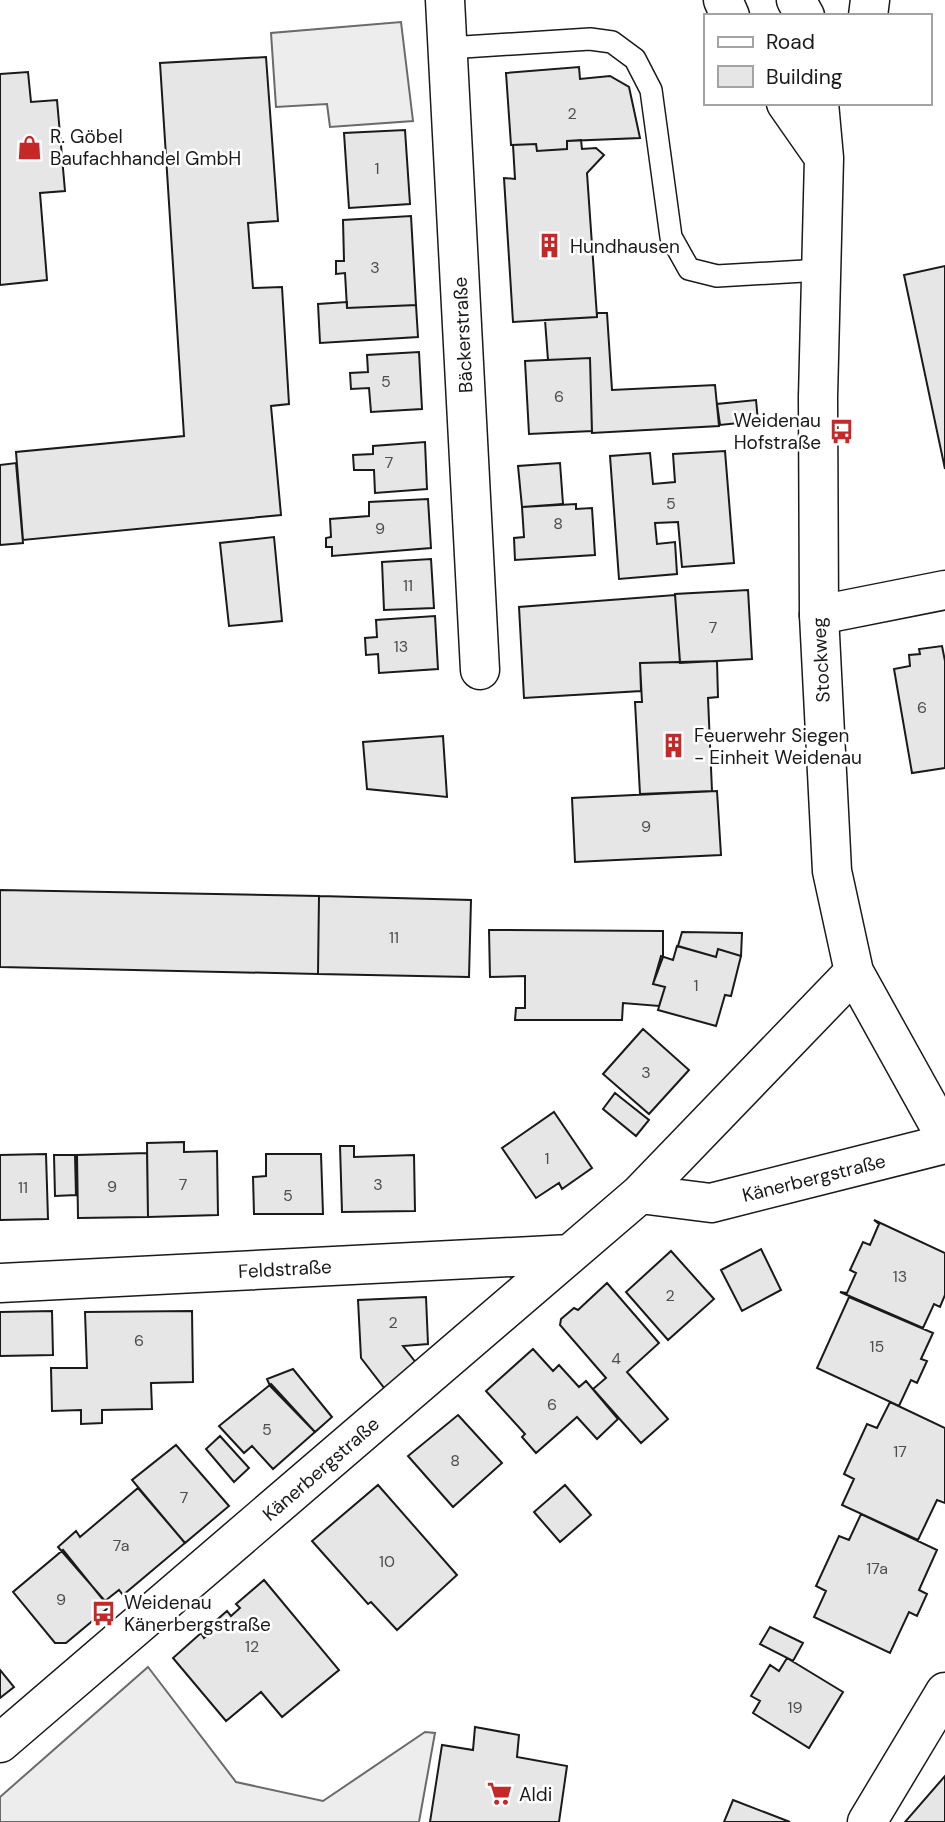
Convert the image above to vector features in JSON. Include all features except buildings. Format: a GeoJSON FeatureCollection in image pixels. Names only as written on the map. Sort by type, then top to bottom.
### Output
{"type":"FeatureCollection","features":[{"type":"Feature","properties":{"kind":"street","name":"Bäckerstraße"},"geometry":{"type":"LineString","coordinates":[[445,0],[480,670]]}},
{"type":"Feature","properties":{"kind":"street"},"geometry":{"type":"LineString","coordinates":[[787,105],[824,158]]}},
{"type":"Feature","properties":{"kind":"street","name":"Stockweg"},"geometry":{"type":"LineString","coordinates":[[819,105],[824,158],[819,615],[832,872],[854,972],[945,1136]]}},
{"type":"Feature","properties":{"kind":"street","name":"Stockweg"},"geometry":{"type":"LineString","coordinates":[[824,158],[843,105]]}},
{"type":"Feature","properties":{"kind":"street"},"geometry":{"type":"LineString","coordinates":[[819,615],[945,590]]}},
{"type":"Feature","properties":{"kind":"street","name":"Känerbergstraße"},"geometry":{"type":"LineString","coordinates":[[0,1743],[640,1194],[854,972]]}},
{"type":"Feature","properties":{"kind":"street","name":"Känerbergstraße"},"geometry":{"type":"LineString","coordinates":[[640,1194],[711,1203],[945,1144]]}},
{"type":"Feature","properties":{"kind":"street","name":"Feldstraße"},"geometry":{"type":"LineString","coordinates":[[0,1283],[570,1254]]}},
{"type":"Feature","properties":{"kind":"street"},"geometry":{"type":"LineString","coordinates":[[867,1822],[945,1692]]}},
{"type":"Feature","properties":{"kind":"lane"},"geometry":{"type":"LineString","coordinates":[[448,48],[590,39],[612,42],[635,60],[650,90],[671,237],[689,269],[717,276],[821,270]]}},
{"type":"Feature","properties":{"kind":"shaded area"},"geometry":{"type":"Polygon","coordinates":[[[401,22],[413,121],[330,127],[327,104],[276,107],[271,33],[401,22]]]}},
{"type":"Feature","properties":{"kind":"shaded area"},"geometry":{"type":"Polygon","coordinates":[[[148,1667],[236,1782],[323,1801],[425,1732],[435,1733],[419,1822],[0,1822],[0,1797],[148,1667]]]}},
{"type":"Feature","properties":{"kind":"place","name":"R. Göbel Baufachhandel GmbH"},"geometry":{"type":"Point","coordinates":[30,147]}},
{"type":"Feature","properties":{"kind":"place","name":"Hundhausen"},"geometry":{"type":"Point","coordinates":[550,246]}},
{"type":"Feature","properties":{"kind":"place","name":"Weidenau Hofstraße"},"geometry":{"type":"Point","coordinates":[841,431]}},
{"type":"Feature","properties":{"kind":"place","name":"Feuerwehr Siegen - Einheit Weidenau"},"geometry":{"type":"Point","coordinates":[674,746]}},
{"type":"Feature","properties":{"kind":"place","name":"Weidenau Känerbergstraße"},"geometry":{"type":"Point","coordinates":[104,1613]}},
{"type":"Feature","properties":{"kind":"place","name":"Aldi"},"geometry":{"type":"Point","coordinates":[499,1794]}}]}
